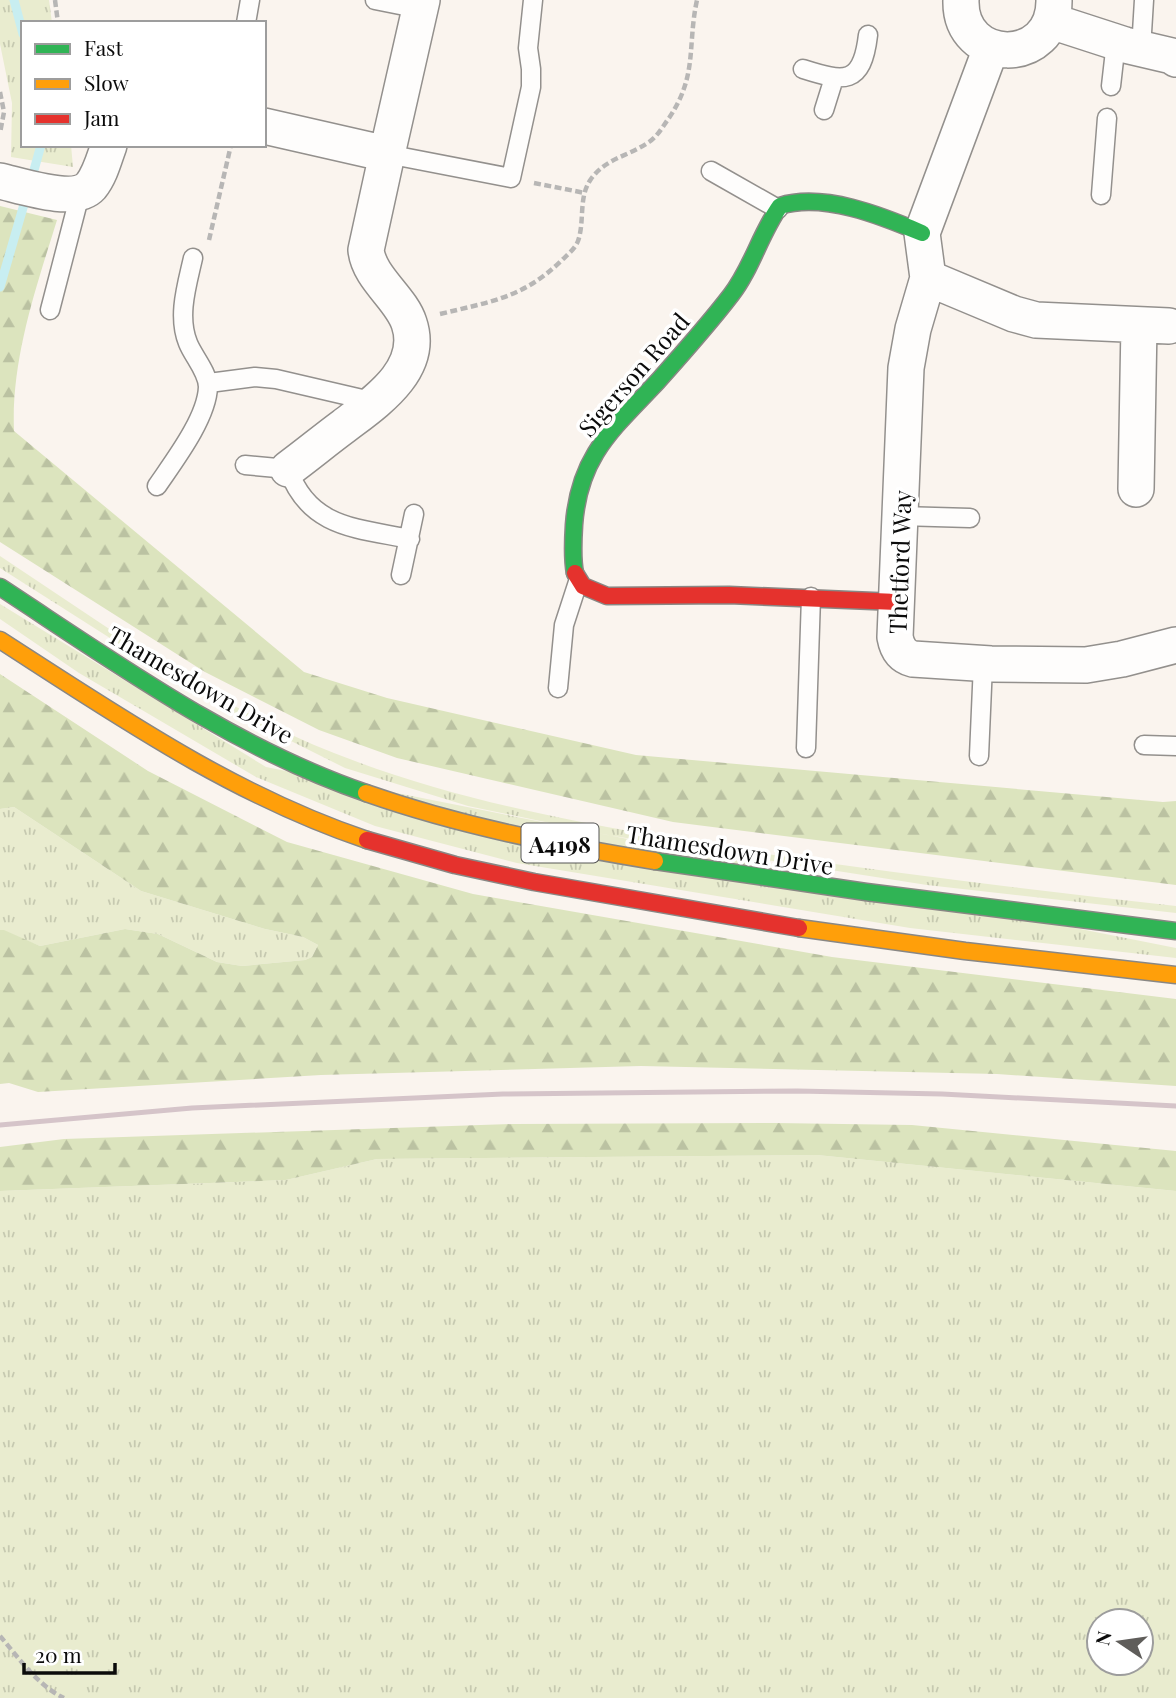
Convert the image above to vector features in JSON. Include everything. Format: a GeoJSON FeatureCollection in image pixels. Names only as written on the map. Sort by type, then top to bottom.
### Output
{"type":"FeatureCollection","features":[{"type":"Feature","properties":{"kind":"main road"},"geometry":{"type":"LineString","coordinates":[[778,209],[786,203],[798,200],[857,208],[922,233]]}},
{"type":"Feature","properties":{"kind":"main road","name":"Sigerson Road"},"geometry":{"type":"LineString","coordinates":[[578,582],[572,563],[573,541],[582,478],[592,455],[609,432],[733,294],[778,209]]}},
{"type":"Feature","properties":{"kind":"main road"},"geometry":{"type":"LineString","coordinates":[[578,582],[589,592],[607,596],[729,595],[897,601]]}},
{"type":"Feature","properties":{"kind":"main road","name":"Thamesdown Drive"},"geometry":{"type":"LineString","coordinates":[[0,587],[104,656],[230,731],[312,772],[422,812],[524,836],[752,878],[1176,931]]}},
{"type":"Feature","properties":{"kind":"main road","name":"A4198"},"geometry":{"type":"LineString","coordinates":[[0,640],[214,773],[302,817],[415,855],[556,887],[740,919],[829,933],[1176,975]]}},
{"type":"Feature","properties":{"kind":"street"},"geometry":{"type":"LineString","coordinates":[[961,0],[960,9],[967,28],[980,42],[990,47],[1007,51],[1026,47],[1041,37],[1053,10],[1156,52]]}},
{"type":"Feature","properties":{"kind":"street"},"geometry":{"type":"LineString","coordinates":[[288,469],[389,390],[407,362],[411,336],[409,321],[369,265],[366,250],[421,4]]}},
{"type":"Feature","properties":{"kind":"street","name":"Thetford Way"},"geometry":{"type":"LineString","coordinates":[[990,47],[922,233],[928,278],[906,368],[895,637],[897,646],[908,658],[983,664],[1086,665],[1176,645]]}},
{"type":"Feature","properties":{"kind":"street"},"geometry":{"type":"LineString","coordinates":[[266,126],[387,154]]}},
{"type":"Feature","properties":{"kind":"street"},"geometry":{"type":"LineString","coordinates":[[15,185],[66,195],[80,194],[95,180],[108,147]]}},
{"type":"Feature","properties":{"kind":"street"},"geometry":{"type":"LineString","coordinates":[[928,278],[1024,318],[1154,326],[1136,489]]}},
{"type":"Feature","properties":{"kind":"lane"},"geometry":{"type":"LineString","coordinates":[[246,21],[250,0]]}},
{"type":"Feature","properties":{"kind":"lane"},"geometry":{"type":"LineString","coordinates":[[375,0],[421,4]]}},
{"type":"Feature","properties":{"kind":"lane"},"geometry":{"type":"LineString","coordinates":[[387,154],[511,178],[531,87],[528,48],[533,0]]}},
{"type":"Feature","properties":{"kind":"lane"},"geometry":{"type":"LineString","coordinates":[[1111,86],[1156,52],[1144,0]]}},
{"type":"Feature","properties":{"kind":"lane"},"geometry":{"type":"LineString","coordinates":[[803,69],[834,78],[847,77],[860,66],[868,35]]}},
{"type":"Feature","properties":{"kind":"lane"},"geometry":{"type":"LineString","coordinates":[[824,110],[834,78]]}},
{"type":"Feature","properties":{"kind":"lane"},"geometry":{"type":"LineString","coordinates":[[1101,195],[1107,118]]}},
{"type":"Feature","properties":{"kind":"lane"},"geometry":{"type":"LineString","coordinates":[[710,171],[778,209]]}},
{"type":"Feature","properties":{"kind":"lane"},"geometry":{"type":"LineString","coordinates":[[50,310],[80,194]]}},
{"type":"Feature","properties":{"kind":"lane"},"geometry":{"type":"LineString","coordinates":[[157,486],[191,435],[209,383],[188,344],[184,329],[184,309],[193,258]]}},
{"type":"Feature","properties":{"kind":"lane"},"geometry":{"type":"LineString","coordinates":[[209,383],[255,377],[276,379],[375,402]]}},
{"type":"Feature","properties":{"kind":"lane"},"geometry":{"type":"LineString","coordinates":[[245,465],[288,469],[293,484],[305,502],[330,520],[360,529],[410,538]]}},
{"type":"Feature","properties":{"kind":"lane"},"geometry":{"type":"LineString","coordinates":[[401,575],[414,514]]}},
{"type":"Feature","properties":{"kind":"lane"},"geometry":{"type":"LineString","coordinates":[[900,516],[970,518]]}},
{"type":"Feature","properties":{"kind":"lane"},"geometry":{"type":"LineString","coordinates":[[558,688],[564,625],[578,582]]}},
{"type":"Feature","properties":{"kind":"lane"},"geometry":{"type":"LineString","coordinates":[[806,748],[811,597]]}},
{"type":"Feature","properties":{"kind":"lane"},"geometry":{"type":"LineString","coordinates":[[979,755],[983,664]]}},
{"type":"Feature","properties":{"kind":"lane"},"geometry":{"type":"LineString","coordinates":[[1144,745],[1176,747]]}},
{"type":"Feature","properties":{"kind":"path"},"geometry":{"type":"LineString","coordinates":[[55,0],[58,21]]}},
{"type":"Feature","properties":{"kind":"path"},"geometry":{"type":"LineString","coordinates":[[409,321],[502,299],[533,285],[554,269],[577,244],[585,193],[591,179],[603,166],[656,137],[687,85],[697,0]]}},
{"type":"Feature","properties":{"kind":"path"},"geometry":{"type":"LineString","coordinates":[[0,92],[4,112],[0,133]]}},
{"type":"Feature","properties":{"kind":"path"},"geometry":{"type":"LineString","coordinates":[[193,258],[208,248],[231,147]]}},
{"type":"Feature","properties":{"kind":"path"},"geometry":{"type":"LineString","coordinates":[[511,178],[585,193]]}},
{"type":"Feature","properties":{"kind":"path"},"geometry":{"type":"LineString","coordinates":[[0,1636],[36,1676],[54,1693],[64,1698]]}},
{"type":"Feature","properties":{"kind":"green space"},"geometry":{"type":"Polygon","coordinates":[[[0,0],[49,0],[52,21],[21,21],[21,147],[71,147],[73,167],[11,157],[12,103],[0,44],[0,0]]]}},
{"type":"Feature","properties":{"kind":"green space"},"geometry":{"type":"Polygon","coordinates":[[[0,206],[57,220],[33,298],[21,351],[16,377],[14,431],[304,672],[387,698],[636,755],[1176,801],[1176,885],[673,822],[397,758],[319,730],[205,672],[0,542],[0,206]]]}},
{"type":"Feature","properties":{"kind":"green space"},"geometry":{"type":"Polygon","coordinates":[[[0,556],[162,663],[246,712],[334,753],[424,784],[516,808],[657,836],[881,870],[1176,906],[1176,913],[927,885],[607,835],[468,806],[345,768],[201,696],[0,568],[0,556]]]}},
{"type":"Feature","properties":{"kind":"green space"},"geometry":{"type":"Polygon","coordinates":[[[0,604],[266,767],[1176,948],[1176,958],[910,928],[517,863],[375,826],[256,777],[79,673],[0,619],[0,604]]]}},
{"type":"Feature","properties":{"kind":"green space"},"geometry":{"type":"Polygon","coordinates":[[[0,674],[148,771],[287,842],[473,894],[832,957],[1176,999],[1176,1086],[997,1074],[641,1066],[321,1075],[38,1092],[9,1083],[0,1084],[0,930],[40,946],[125,929],[158,934],[217,962],[242,966],[305,960],[312,957],[318,945],[303,937],[265,929],[141,891],[14,807],[0,809],[0,674]]]}},
{"type":"Feature","properties":{"kind":"green space"},"geometry":{"type":"Polygon","coordinates":[[[14,807],[141,891],[265,929],[303,937],[318,945],[312,957],[305,960],[242,966],[217,962],[158,934],[125,929],[40,946],[0,930],[0,809],[14,807]]]}},
{"type":"Feature","properties":{"kind":"green space"},"geometry":{"type":"Polygon","coordinates":[[[513,1124],[912,1125],[1176,1151],[1176,1191],[817,1155],[377,1159],[286,1180],[0,1191],[0,1147],[64,1139],[513,1124]]]}},
{"type":"Feature","properties":{"kind":"green space"},"geometry":{"type":"Polygon","coordinates":[[[817,1155],[1176,1191],[1176,1698],[0,1698],[0,1191],[286,1180],[377,1159],[817,1155]]]}},
{"type":"Feature","properties":{"kind":"waterway"},"geometry":{"type":"LineString","coordinates":[[14,0],[21,26]]}},
{"type":"Feature","properties":{"kind":"waterway"},"geometry":{"type":"LineString","coordinates":[[31,181],[40,147]]}},
{"type":"Feature","properties":{"kind":"waterway"},"geometry":{"type":"LineString","coordinates":[[0,287],[27,194]]}},
{"type":"Feature","properties":{"kind":"railway"},"geometry":{"type":"LineString","coordinates":[[0,1125],[192,1108],[503,1094],[797,1091],[942,1094],[1176,1106]]}},
{"type":"Feature","properties":{"kind":"traffic: fast"},"geometry":{"type":"LineString","coordinates":[[575,573],[573,543],[577,501],[591,461],[613,429],[731,295],[745,274],[780,206],[797,202],[833,204],[871,213],[922,233]]}},
{"type":"Feature","properties":{"kind":"traffic: fast"},"geometry":{"type":"LineString","coordinates":[[0,587],[132,674],[223,728],[269,753],[366,793]]}},
{"type":"Feature","properties":{"kind":"traffic: fast"},"geometry":{"type":"LineString","coordinates":[[655,861],[866,892],[1176,931]]}},
{"type":"Feature","properties":{"kind":"traffic: slow"},"geometry":{"type":"LineString","coordinates":[[0,640],[133,725],[223,777],[318,822],[367,840]]}},
{"type":"Feature","properties":{"kind":"traffic: slow"},"geometry":{"type":"LineString","coordinates":[[366,793],[401,805],[509,833],[655,861]]}},
{"type":"Feature","properties":{"kind":"traffic: slow"},"geometry":{"type":"LineString","coordinates":[[799,928],[965,951],[1176,975]]}},
{"type":"Feature","properties":{"kind":"traffic: jam"},"geometry":{"type":"LineString","coordinates":[[575,573],[583,586],[607,596],[729,595],[897,602]]}},
{"type":"Feature","properties":{"kind":"traffic: jam"},"geometry":{"type":"LineString","coordinates":[[367,840],[455,865],[534,882],[799,928]]}}]}
